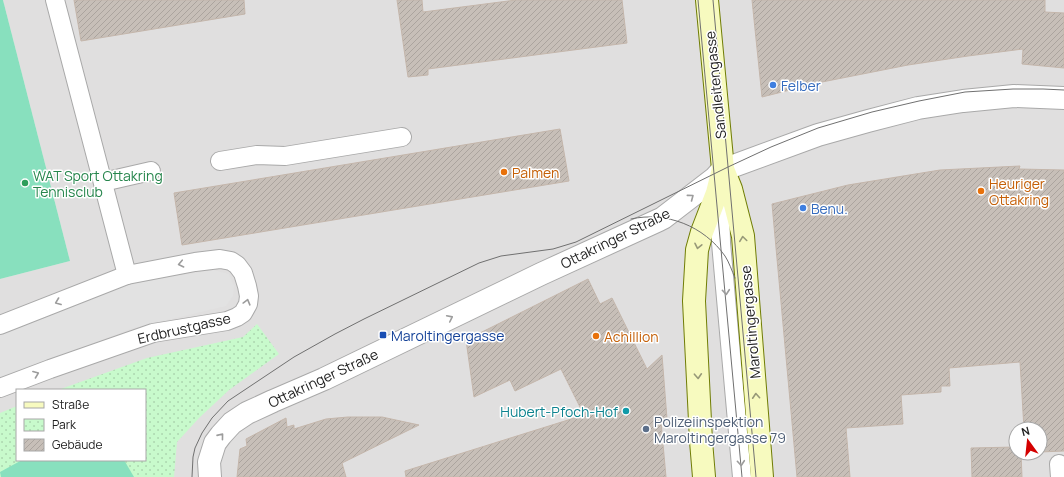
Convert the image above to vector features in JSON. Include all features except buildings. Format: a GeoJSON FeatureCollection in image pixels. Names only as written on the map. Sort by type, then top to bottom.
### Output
{"type":"FeatureCollection","features":[{"type":"Feature","properties":{"kind":"main road","name":"Sandleitengasse"},"geometry":{"type":"LineString","coordinates":[[706,0],[723,169]]}},
{"type":"Feature","properties":{"kind":"main road"},"geometry":{"type":"LineString","coordinates":[[704,477],[694,301],[697,250],[702,232],[717,193],[723,169]]}},
{"type":"Feature","properties":{"kind":"main road","name":"Maroltingergasse"},"geometry":{"type":"LineString","coordinates":[[723,169],[743,236],[762,477]]}},
{"type":"Feature","properties":{"kind":"street","name":"Ottakringer Straße"},"geometry":{"type":"LineString","coordinates":[[209,474],[210,462],[215,443],[232,423],[247,413],[324,379],[541,274],[663,218],[715,178],[723,169],[818,135],[918,108],[963,101],[1014,96],[1064,98]]}},
{"type":"Feature","properties":{"kind":"lane"},"geometry":{"type":"LineString","coordinates":[[55,0],[127,276]]}},
{"type":"Feature","properties":{"kind":"lane"},"geometry":{"type":"LineString","coordinates":[[220,161],[257,155],[285,156],[402,137]]}},
{"type":"Feature","properties":{"kind":"lane","name":"Maroltingergasse"},"geometry":{"type":"LineString","coordinates":[[723,169],[720,191],[721,243],[742,477]]}},
{"type":"Feature","properties":{"kind":"lane"},"geometry":{"type":"LineString","coordinates":[[103,182],[151,172]]}},
{"type":"Feature","properties":{"kind":"lane","name":"Erdbrustgasse"},"geometry":{"type":"LineString","coordinates":[[0,325],[127,276],[196,262],[220,259],[231,261],[237,265],[243,273],[249,296],[248,304],[243,312],[237,317],[148,335],[0,388]]}},
{"type":"Feature","properties":{"kind":"shaded area"},"geometry":{"type":"Polygon","coordinates":[[[3,0],[1064,0],[1064,477],[0,477],[0,279],[70,261],[3,0]]]}},
{"type":"Feature","properties":{"kind":"shaded area"},"geometry":{"type":"Polygon","coordinates":[[[214,270],[229,274],[234,286],[233,296],[226,306],[133,328],[0,379],[0,331],[119,285],[214,270]]]}},
{"type":"Feature","properties":{"kind":"green space","name":"WAT Sport Ottakring Tennisclub"},"geometry":{"type":"Polygon","coordinates":[[[0,0],[3,0],[70,261],[0,279],[0,0]]]}},
{"type":"Feature","properties":{"kind":"green space"},"geometry":{"type":"Polygon","coordinates":[[[257,324],[279,354],[229,390],[199,418],[177,442],[174,477],[0,477],[0,413],[16,406],[16,461],[146,461],[146,389],[61,389],[147,358],[243,337],[257,324]]]}},
{"type":"Feature","properties":{"kind":"green space"},"geometry":{"type":"Polygon","coordinates":[[[20,461],[125,461],[134,477],[1,477],[0,472],[20,461]]]}},
{"type":"Feature","properties":{"kind":"tram line"},"geometry":{"type":"LineString","coordinates":[[698,0],[742,477]]}},
{"type":"Feature","properties":{"kind":"tram line"},"geometry":{"type":"LineString","coordinates":[[713,0],[756,477]]}},
{"type":"Feature","properties":{"kind":"tram line"},"geometry":{"type":"LineString","coordinates":[[192,477],[195,448],[202,433],[212,418],[228,401],[294,357],[335,334],[479,263],[501,256],[553,249],[576,242],[771,147],[818,128],[872,112],[965,92],[1013,89],[1064,90]]}},
{"type":"Feature","properties":{"kind":"tram line"},"geometry":{"type":"LineString","coordinates":[[631,219],[644,217],[671,219],[695,229],[706,236],[725,256],[735,278]]}},
{"type":"Feature","properties":{"kind":"place","name":"Felber"},"geometry":{"type":"Point","coordinates":[773,85]}},
{"type":"Feature","properties":{"kind":"place","name":"Palmen"},"geometry":{"type":"Point","coordinates":[504,172]}},
{"type":"Feature","properties":{"kind":"place","name":"WAT Sport Ottakring Tennisclub"},"geometry":{"type":"Point","coordinates":[25,183]}},
{"type":"Feature","properties":{"kind":"place","name":"Heuriger Ottakring"},"geometry":{"type":"Point","coordinates":[981,191]}},
{"type":"Feature","properties":{"kind":"place","name":"Benu."},"geometry":{"type":"Point","coordinates":[803,208]}},
{"type":"Feature","properties":{"kind":"place","name":"Maroltingergasse"},"geometry":{"type":"Point","coordinates":[383,335]}},
{"type":"Feature","properties":{"kind":"place","name":"Achillion"},"geometry":{"type":"Point","coordinates":[596,336]}},
{"type":"Feature","properties":{"kind":"place","name":"Hubert-Pfoch-Hof"},"geometry":{"type":"Point","coordinates":[626,411]}},
{"type":"Feature","properties":{"kind":"place","name":"Polizeiinspektion Maroltingergasse 79"},"geometry":{"type":"Point","coordinates":[646,429]}}]}
